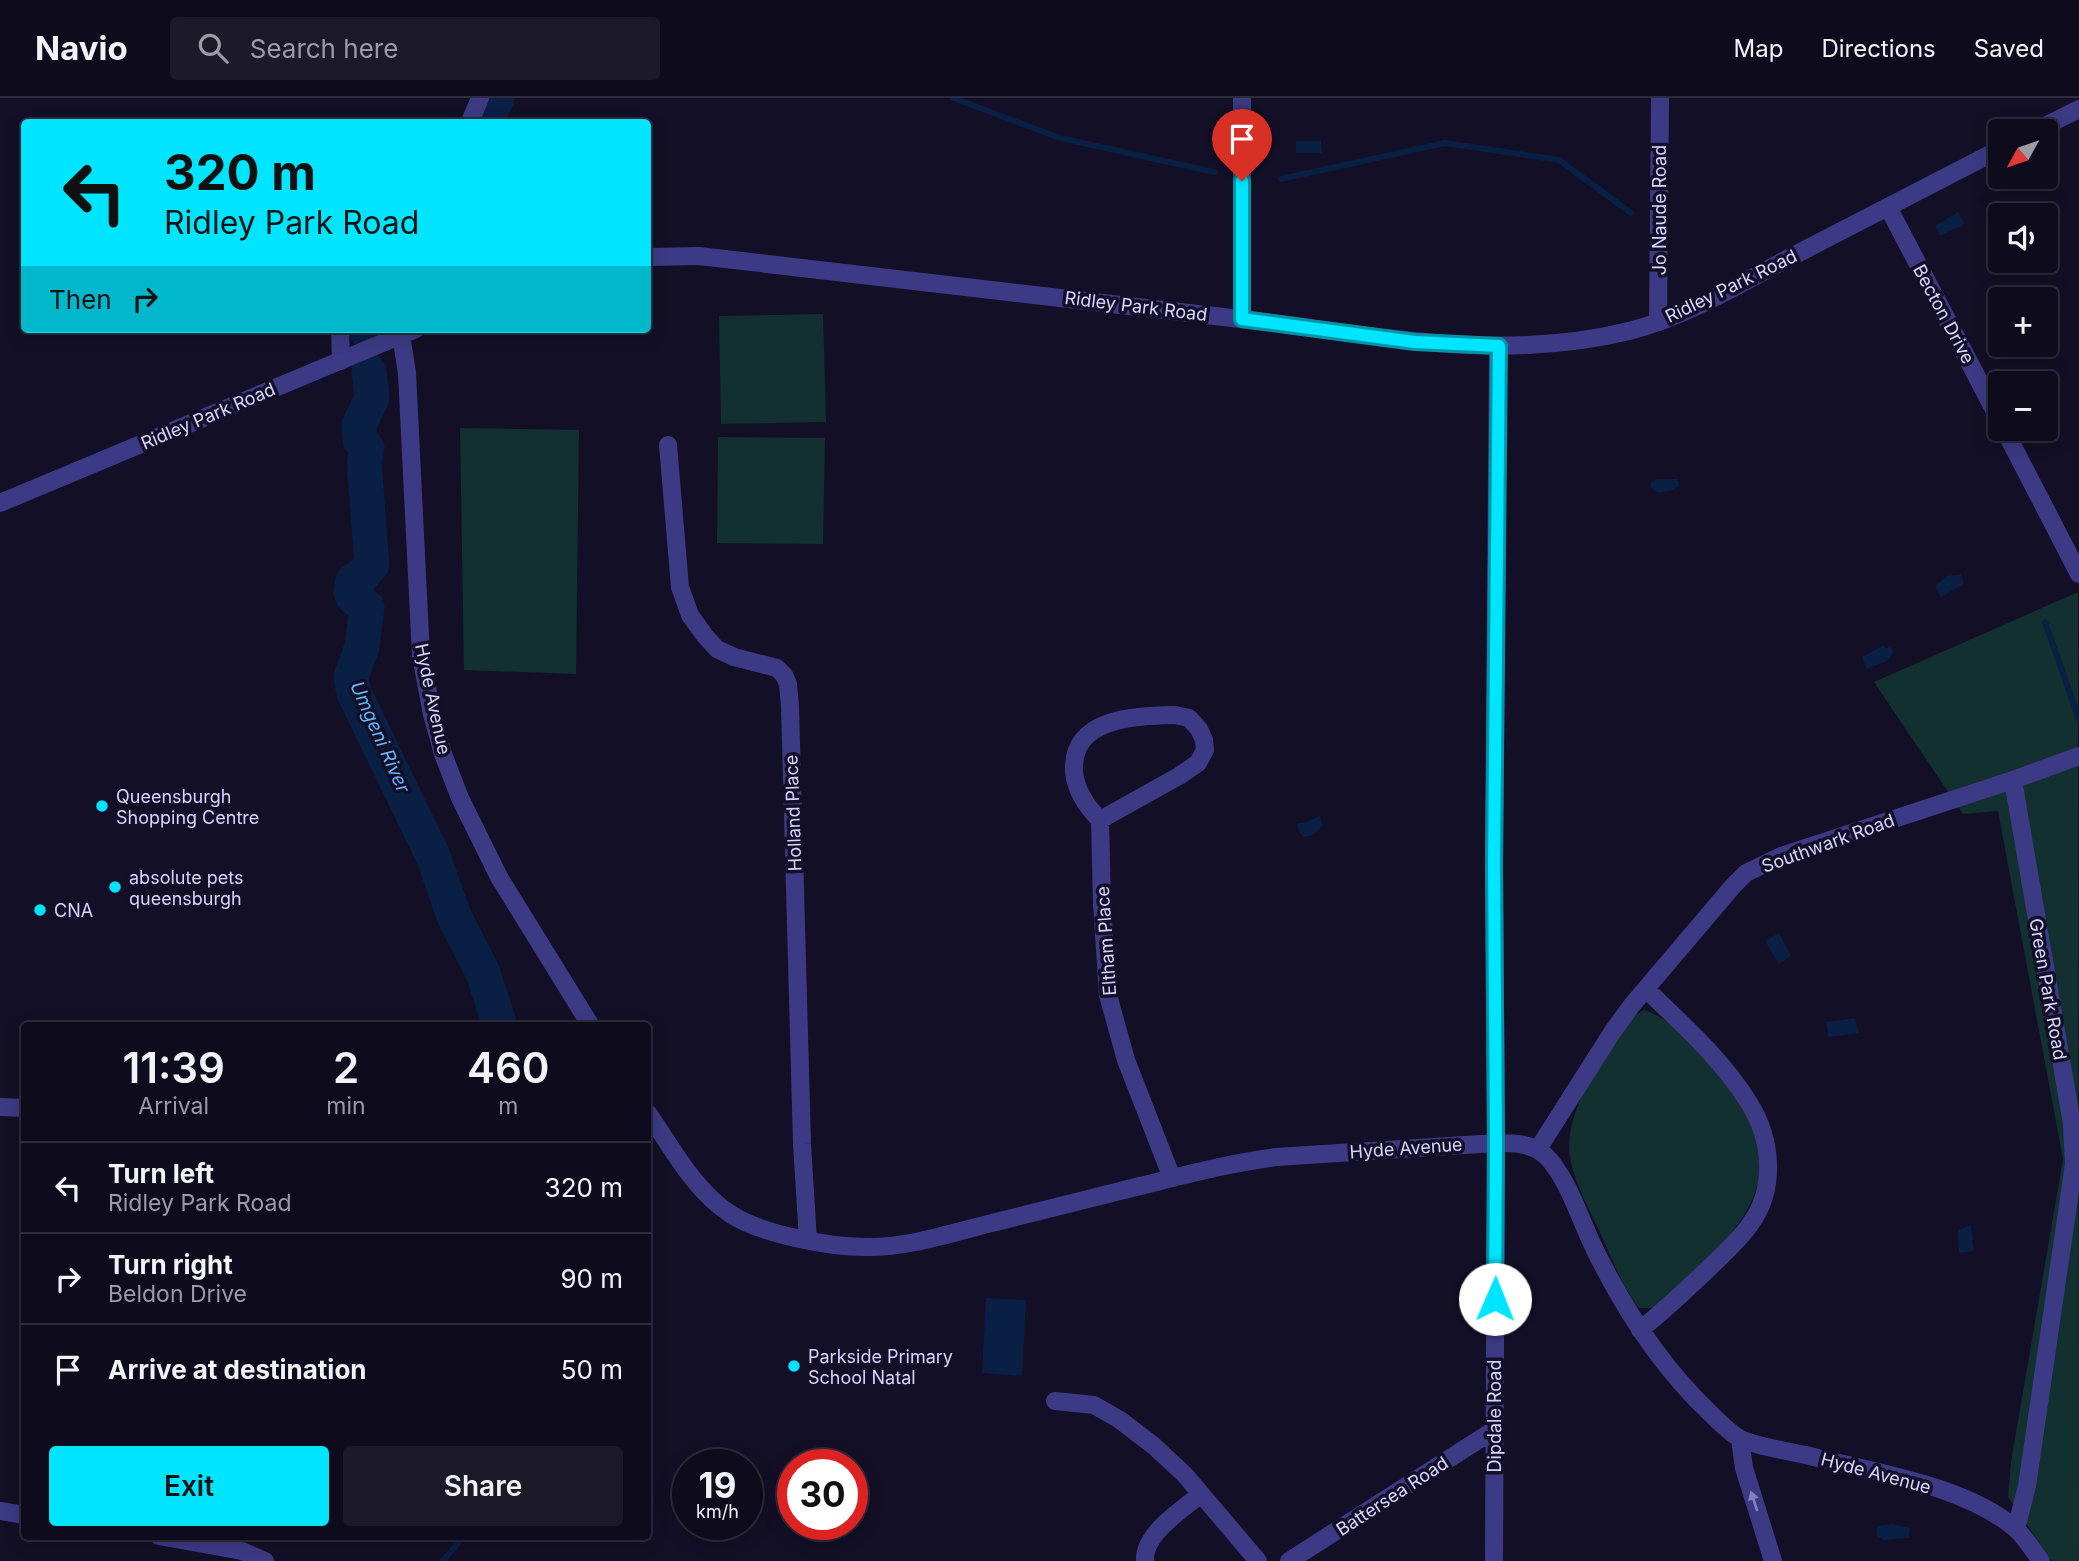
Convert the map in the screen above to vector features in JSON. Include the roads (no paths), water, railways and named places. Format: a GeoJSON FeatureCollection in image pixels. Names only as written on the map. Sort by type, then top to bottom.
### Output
{"type":"FeatureCollection","features":[{"type":"Feature","properties":{"kind":"street"},"geometry":{"type":"LineString","coordinates":[[471,119],[480,98]]}},
{"type":"Feature","properties":{"kind":"street"},"geometry":{"type":"LineString","coordinates":[[1242,98],[1242,319]]}},
{"type":"Feature","properties":{"kind":"street","name":"Jo Naude Road"},"geometry":{"type":"LineString","coordinates":[[1658,321],[1660,98]]}},
{"type":"Feature","properties":{"kind":"street"},"geometry":{"type":"LineString","coordinates":[[2058,120],[2079,109]]}},
{"type":"Feature","properties":{"kind":"street","name":"Ridley Park Road"},"geometry":{"type":"LineString","coordinates":[[651,257],[699,256],[1242,319],[1439,345],[1547,344],[1595,339],[1658,321],[1704,303],[1988,155]]}},
{"type":"Feature","properties":{"kind":"street","name":"Becton Drive"},"geometry":{"type":"LineString","coordinates":[[1888,207],[1988,398]]}},
{"type":"Feature","properties":{"kind":"street"},"geometry":{"type":"LineString","coordinates":[[340,333],[341,360]]}},
{"type":"Feature","properties":{"kind":"street","name":"Ridley Park Road"},"geometry":{"type":"LineString","coordinates":[[0,503],[407,333]]}},
{"type":"Feature","properties":{"kind":"street","name":"Hyde Avenue"},"geometry":{"type":"LineString","coordinates":[[409,333],[407,373],[421,656],[432,714],[443,754],[460,798],[499,877],[589,1022]]}},
{"type":"Feature","properties":{"kind":"street","name":"Dipdale Road"},"geometry":{"type":"LineString","coordinates":[[1494,1561],[1494,850],[1499,346]]}},
{"type":"Feature","properties":{"kind":"street"},"geometry":{"type":"LineString","coordinates":[[2010,441],[2079,574]]}},
{"type":"Feature","properties":{"kind":"street","name":"Holland Place"},"geometry":{"type":"LineString","coordinates":[[668,445],[680,587],[690,615],[717,649],[734,657],[776,668],[788,684],[802,1144],[808,1240]]}},
{"type":"Feature","properties":{"kind":"street"},"geometry":{"type":"LineString","coordinates":[[1175,715],[1189,718],[1205,740],[1205,750],[1198,763],[1100,820],[1081,796],[1075,778],[1074,758],[1088,734],[1117,720],[1175,715]]}},
{"type":"Feature","properties":{"kind":"street","name":"Southwark Road"},"geometry":{"type":"LineString","coordinates":[[1538,1149],[1614,1031],[1646,989],[1746,873],[1781,856],[2079,756]]}},
{"type":"Feature","properties":{"kind":"street","name":"Green Park Road"},"geometry":{"type":"LineString","coordinates":[[2013,780],[2072,1124],[2074,1164],[2027,1486],[2017,1529]]}},
{"type":"Feature","properties":{"kind":"street","name":"Eltham Place"},"geometry":{"type":"LineString","coordinates":[[1100,820],[1108,995],[1126,1060],[1172,1178]]}},
{"type":"Feature","properties":{"kind":"street"},"geometry":{"type":"LineString","coordinates":[[1640,1330],[1670,1306],[1749,1225],[1764,1199],[1769,1161],[1758,1119],[1749,1102],[1704,1046],[1646,989]]}},
{"type":"Feature","properties":{"kind":"street"},"geometry":{"type":"LineString","coordinates":[[0,1107],[21,1108]]}},
{"type":"Feature","properties":{"kind":"street","name":"Hyde Avenue"},"geometry":{"type":"LineString","coordinates":[[651,1117],[704,1192],[718,1205],[748,1224],[808,1240],[866,1247],[910,1242],[1172,1178],[1276,1157],[1496,1143],[1526,1145],[1538,1149],[1560,1175],[1593,1248],[1619,1298],[1640,1330],[1678,1381],[1741,1439],[1911,1481],[1962,1497],[1986,1508],[2017,1529],[2041,1561]]}},
{"type":"Feature","properties":{"kind":"street"},"geometry":{"type":"LineString","coordinates":[[1055,1401],[1094,1405],[1120,1420],[1154,1446],[1185,1475],[1258,1561]]}},
{"type":"Feature","properties":{"kind":"street","name":"Battersea Road"},"geometry":{"type":"LineString","coordinates":[[1289,1561],[1494,1430]]}},
{"type":"Feature","properties":{"kind":"street"},"geometry":{"type":"LineString","coordinates":[[1741,1439],[1744,1468],[1773,1561]]}},
{"type":"Feature","properties":{"kind":"street"},"geometry":{"type":"LineString","coordinates":[[1145,1561],[1147,1546],[1152,1537],[1200,1494]]}},
{"type":"Feature","properties":{"kind":"street"},"geometry":{"type":"LineString","coordinates":[[0,1511],[21,1514]]}},
{"type":"Feature","properties":{"kind":"street"},"geometry":{"type":"LineString","coordinates":[[183,1540],[242,1550],[265,1561]]}},
{"type":"Feature","properties":{"kind":"water"},"geometry":{"type":"Polygon","coordinates":[[[1296,141],[1321,141],[1322,153],[1296,153],[1296,141]]]}},
{"type":"Feature","properties":{"kind":"water"},"geometry":{"type":"Polygon","coordinates":[[[1958,212],[1964,223],[1961,228],[1940,236],[1935,226],[1958,212]]]}},
{"type":"Feature","properties":{"kind":"water"},"geometry":{"type":"Polygon","coordinates":[[[1656,479],[1677,479],[1679,486],[1659,493],[1650,487],[1656,479]]]}},
{"type":"Feature","properties":{"kind":"water"},"geometry":{"type":"Polygon","coordinates":[[[1961,574],[1964,584],[1941,597],[1935,586],[1947,576],[1961,574]]]}},
{"type":"Feature","properties":{"kind":"water"},"geometry":{"type":"Polygon","coordinates":[[[1884,645],[1893,649],[1890,657],[1867,669],[1862,657],[1884,645]]]}},
{"type":"Feature","properties":{"kind":"water"},"geometry":{"type":"Polygon","coordinates":[[[1320,816],[1323,826],[1313,835],[1304,837],[1299,831],[1298,823],[1320,816]]]}},
{"type":"Feature","properties":{"kind":"water"},"geometry":{"type":"Polygon","coordinates":[[[1779,933],[1791,956],[1779,964],[1765,941],[1779,933]]]}},
{"type":"Feature","properties":{"kind":"water"},"geometry":{"type":"Polygon","coordinates":[[[1855,1018],[1859,1033],[1828,1037],[1826,1022],[1855,1018]]]}},
{"type":"Feature","properties":{"kind":"water"},"geometry":{"type":"Polygon","coordinates":[[[1971,1225],[1974,1251],[1959,1253],[1958,1230],[1971,1225]]]}},
{"type":"Feature","properties":{"kind":"water"},"geometry":{"type":"Polygon","coordinates":[[[986,1298],[1026,1300],[1022,1376],[982,1373],[986,1298]]]}},
{"type":"Feature","properties":{"kind":"water"},"geometry":{"type":"Polygon","coordinates":[[[1892,1524],[1910,1528],[1909,1538],[1884,1540],[1877,1536],[1877,1526],[1892,1524]]]}},
{"type":"Feature","properties":{"kind":"waterway","name":"Umgeni River"},"geometry":{"type":"LineString","coordinates":[[486,119],[497,98]]}},
{"type":"Feature","properties":{"kind":"waterway"},"geometry":{"type":"LineString","coordinates":[[953,98],[1060,138],[1214,172]]}},
{"type":"Feature","properties":{"kind":"waterway"},"geometry":{"type":"LineString","coordinates":[[1281,179],[1445,143],[1559,160],[1631,213]]}},
{"type":"Feature","properties":{"kind":"waterway","name":"Umgeni River"},"geometry":{"type":"LineString","coordinates":[[369,371],[372,398],[359,425],[360,440],[367,448],[364,462],[372,564],[363,575],[353,581],[351,593],[367,607],[362,647],[351,677],[354,693],[433,856],[454,916],[483,973],[499,1022]]}},
{"type":"Feature","properties":{"kind":"waterway"},"geometry":{"type":"LineString","coordinates":[[2045,622],[2079,719]]}},
{"type":"Feature","properties":{"kind":"waterway","name":"Umgeni River"},"geometry":{"type":"LineString","coordinates":[[443,1561],[461,1540]]}},
{"type":"Feature","properties":{"kind":"place","name":"Queensburgh Shopping Centre"},"geometry":{"type":"Point","coordinates":[102,806]}},
{"type":"Feature","properties":{"kind":"place","name":"absolute pets queensburgh"},"geometry":{"type":"Point","coordinates":[115,887]}},
{"type":"Feature","properties":{"kind":"place","name":"CNA"},"geometry":{"type":"Point","coordinates":[40,910]}},
{"type":"Feature","properties":{"kind":"place","name":"Parkside Primary School Natal"},"geometry":{"type":"Point","coordinates":[794,1366]}}]}
